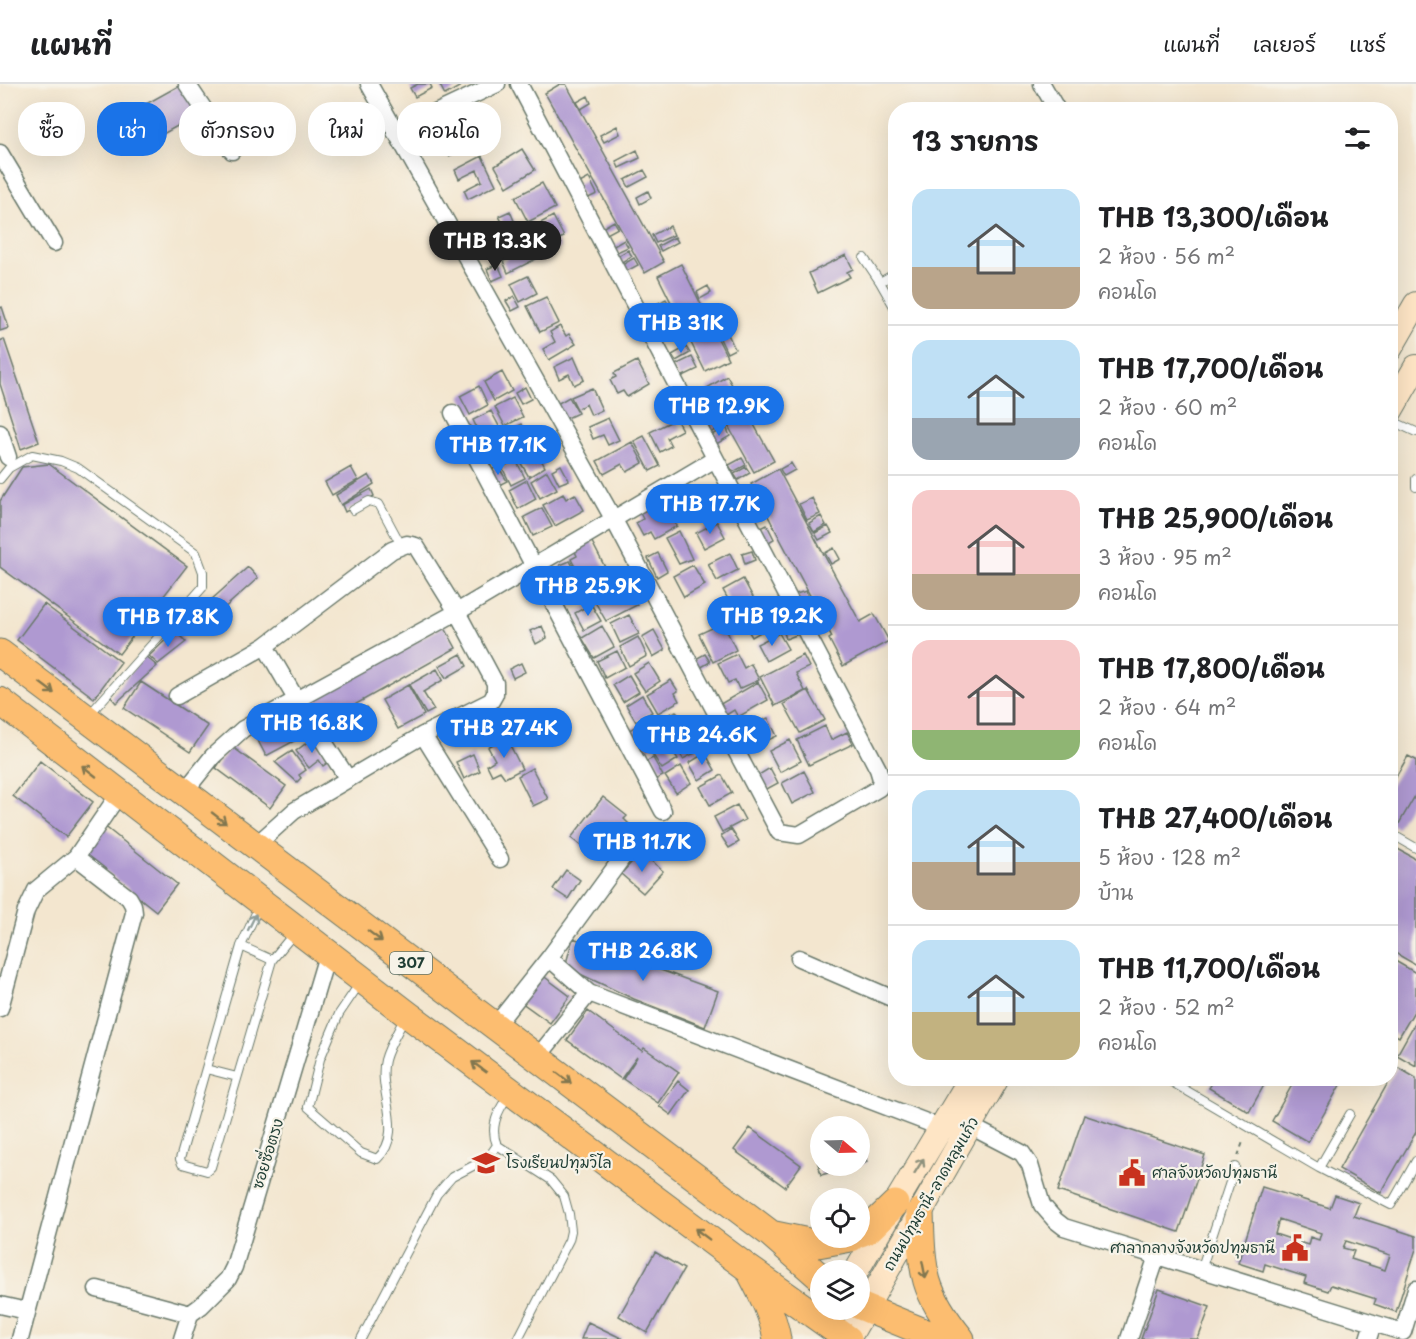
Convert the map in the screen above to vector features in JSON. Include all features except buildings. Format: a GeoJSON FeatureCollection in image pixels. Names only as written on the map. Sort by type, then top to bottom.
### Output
{"type":"FeatureCollection","features":[{"type":"Feature","properties":{"kind":"main road"},"geometry":{"type":"LineString","coordinates":[[1398,335],[1416,304]]}},
{"type":"Feature","properties":{"kind":"main road"},"geometry":{"type":"LineString","coordinates":[[1398,399],[1416,369]]}},
{"type":"Feature","properties":{"kind":"main road","name":"307"},"geometry":{"type":"LineString","coordinates":[[0,653],[771,1234],[810,1267]]}},
{"type":"Feature","properties":{"kind":"main road","name":"307"},"geometry":{"type":"LineString","coordinates":[[7,713],[119,794],[406,1014],[749,1269],[839,1328]]}},
{"type":"Feature","properties":{"kind":"main road","name":"ถนนปทุมธานี-ลาดหลุมแก้ว"},"geometry":{"type":"LineString","coordinates":[[870,1290],[942,1128],[966,1086]]}},
{"type":"Feature","properties":{"kind":"main road","name":"ถนนปทุมธานี-ลาดหลุมแก้ว"},"geometry":{"type":"LineString","coordinates":[[865,1260],[970,1126],[992,1086]]}},
{"type":"Feature","properties":{"kind":"main road"},"geometry":{"type":"LineString","coordinates":[[870,1229],[907,1208],[925,1280],[932,1298],[941,1315],[961,1339]]}},
{"type":"Feature","properties":{"kind":"main road"},"geometry":{"type":"LineString","coordinates":[[771,1234],[810,1242]]}},
{"type":"Feature","properties":{"kind":"main road"},"geometry":{"type":"LineString","coordinates":[[749,1269],[775,1326],[777,1339]]}},
{"type":"Feature","properties":{"kind":"main road"},"geometry":{"type":"LineString","coordinates":[[870,1311],[941,1339]]}},
{"type":"Feature","properties":{"kind":"street"},"geometry":{"type":"LineString","coordinates":[[187,84],[199,102]]}},
{"type":"Feature","properties":{"kind":"street"},"geometry":{"type":"LineString","coordinates":[[369,84],[614,520],[779,832],[799,835],[879,788],[881,779],[878,769],[519,84]]}},
{"type":"Feature","properties":{"kind":"street"},"geometry":{"type":"LineString","coordinates":[[395,132],[497,84]]}},
{"type":"Feature","properties":{"kind":"street"},"geometry":{"type":"LineString","coordinates":[[1042,84],[1052,102]]}},
{"type":"Feature","properties":{"kind":"street"},"geometry":{"type":"LineString","coordinates":[[0,153],[54,243]]}},
{"type":"Feature","properties":{"kind":"street"},"geometry":{"type":"LineString","coordinates":[[453,413],[663,811]]}},
{"type":"Feature","properties":{"kind":"street"},"geometry":{"type":"LineString","coordinates":[[0,434],[8,457]]}},
{"type":"Feature","properties":{"kind":"street"},"geometry":{"type":"LineString","coordinates":[[185,791],[213,756],[243,729],[457,612],[715,459]]}},
{"type":"Feature","properties":{"kind":"street"},"geometry":{"type":"LineString","coordinates":[[177,696],[265,646],[401,545],[407,544],[416,546],[457,612],[495,683],[495,694],[490,701],[423,735],[294,811],[255,846]]}},
{"type":"Feature","properties":{"kind":"street"},"geometry":{"type":"LineString","coordinates":[[265,646],[348,779]]}},
{"type":"Feature","properties":{"kind":"street"},"geometry":{"type":"LineString","coordinates":[[423,735],[500,859]]}},
{"type":"Feature","properties":{"kind":"street"},"geometry":{"type":"LineString","coordinates":[[0,1008],[31,900],[36,890],[76,857],[119,794]]}},
{"type":"Feature","properties":{"kind":"street"},"geometry":{"type":"LineString","coordinates":[[495,1026],[549,958],[630,847]]}},
{"type":"Feature","properties":{"kind":"street"},"geometry":{"type":"LineString","coordinates":[[20,1339],[134,913],[129,898],[76,857]]}},
{"type":"Feature","properties":{"kind":"street","name":"ซอยซื่อตรง"},"geometry":{"type":"LineString","coordinates":[[190,1314],[228,1279],[234,1267],[328,952]]}},
{"type":"Feature","properties":{"kind":"street"},"geometry":{"type":"LineString","coordinates":[[549,958],[589,993],[942,1128]]}},
{"type":"Feature","properties":{"kind":"street"},"geometry":{"type":"LineString","coordinates":[[799,958],[888,997]]}},
{"type":"Feature","properties":{"kind":"street"},"geometry":{"type":"LineString","coordinates":[[537,1058],[589,993]]}},
{"type":"Feature","properties":{"kind":"street"},"geometry":{"type":"LineString","coordinates":[[970,1126],[1022,1153],[1030,1166],[1042,1204],[1064,1227],[1201,1269],[1371,1331],[1403,1332],[1416,1288]]}},
{"type":"Feature","properties":{"kind":"street"},"geometry":{"type":"LineString","coordinates":[[1129,1339],[1157,1256]]}},
{"type":"Feature","properties":{"kind":"street"},"geometry":{"type":"LineString","coordinates":[[97,1289],[190,1314],[182,1339]]}},
{"type":"Feature","properties":{"kind":"street"},"geometry":{"type":"LineString","coordinates":[[0,1305],[27,1311]]}},
{"type":"Feature","properties":{"kind":"lane"},"geometry":{"type":"LineString","coordinates":[[864,258],[888,296]]}},
{"type":"Feature","properties":{"kind":"lane"},"geometry":{"type":"LineString","coordinates":[[880,282],[888,278]]}},
{"type":"Feature","properties":{"kind":"lane"},"geometry":{"type":"LineString","coordinates":[[1398,424],[1416,432]]}},
{"type":"Feature","properties":{"kind":"lane"},"geometry":{"type":"LineString","coordinates":[[0,479],[9,468],[32,455],[61,461],[78,468],[196,553],[203,572],[203,587],[87,718]]}},
{"type":"Feature","properties":{"kind":"lane"},"geometry":{"type":"LineString","coordinates":[[1416,479],[1416,487]]}},
{"type":"Feature","properties":{"kind":"lane"},"geometry":{"type":"LineString","coordinates":[[353,510],[369,501],[379,504],[401,545]]}},
{"type":"Feature","properties":{"kind":"lane"},"geometry":{"type":"LineString","coordinates":[[1398,838],[1416,848]]}},
{"type":"Feature","properties":{"kind":"lane"},"geometry":{"type":"LineString","coordinates":[[261,902],[241,945],[180,1159],[182,1164],[207,1171],[211,1167],[272,960],[297,929]]}},
{"type":"Feature","properties":{"kind":"lane"},"geometry":{"type":"LineString","coordinates":[[241,945],[272,960]]}},
{"type":"Feature","properties":{"kind":"lane"},"geometry":{"type":"LineString","coordinates":[[362,979],[339,1014],[320,1059],[308,1107],[361,1153],[377,1159],[386,1151],[391,1128],[383,1084],[385,1060],[406,1014]]}},
{"type":"Feature","properties":{"kind":"lane"},"geometry":{"type":"LineString","coordinates":[[206,1069],[237,1077]]}},
{"type":"Feature","properties":{"kind":"lane"},"geometry":{"type":"LineString","coordinates":[[1178,1086],[1319,1168],[1391,1205],[1416,1161]]}},
{"type":"Feature","properties":{"kind":"lane"},"geometry":{"type":"LineString","coordinates":[[512,1091],[496,1114],[493,1137],[497,1145],[551,1180],[564,1196],[571,1231],[569,1240],[518,1339]]}},
{"type":"Feature","properties":{"kind":"lane"},"geometry":{"type":"LineString","coordinates":[[1319,1168],[1350,1114]]}},
{"type":"Feature","properties":{"kind":"lane"},"geometry":{"type":"LineString","coordinates":[[361,1339],[437,1194],[452,1177],[488,1158],[497,1145]]}},
{"type":"Feature","properties":{"kind":"lane"},"geometry":{"type":"LineString","coordinates":[[1201,1269],[1235,1167]]}},
{"type":"Feature","properties":{"kind":"path"},"geometry":{"type":"LineString","coordinates":[[1235,1167],[1248,1128]]}},
{"type":"Feature","properties":{"kind":"place","name":"โรงเรียนปทุมวิไล"},"geometry":{"type":"Point","coordinates":[486,1163]}},
{"type":"Feature","properties":{"kind":"place","name":"ศาลจังหวัดปทุมธานี"},"geometry":{"type":"Point","coordinates":[1132,1173]}},
{"type":"Feature","properties":{"kind":"place","name":"ศาลากลางจังหวัดปทุมธานี"},"geometry":{"type":"Point","coordinates":[1295,1248]}}]}
